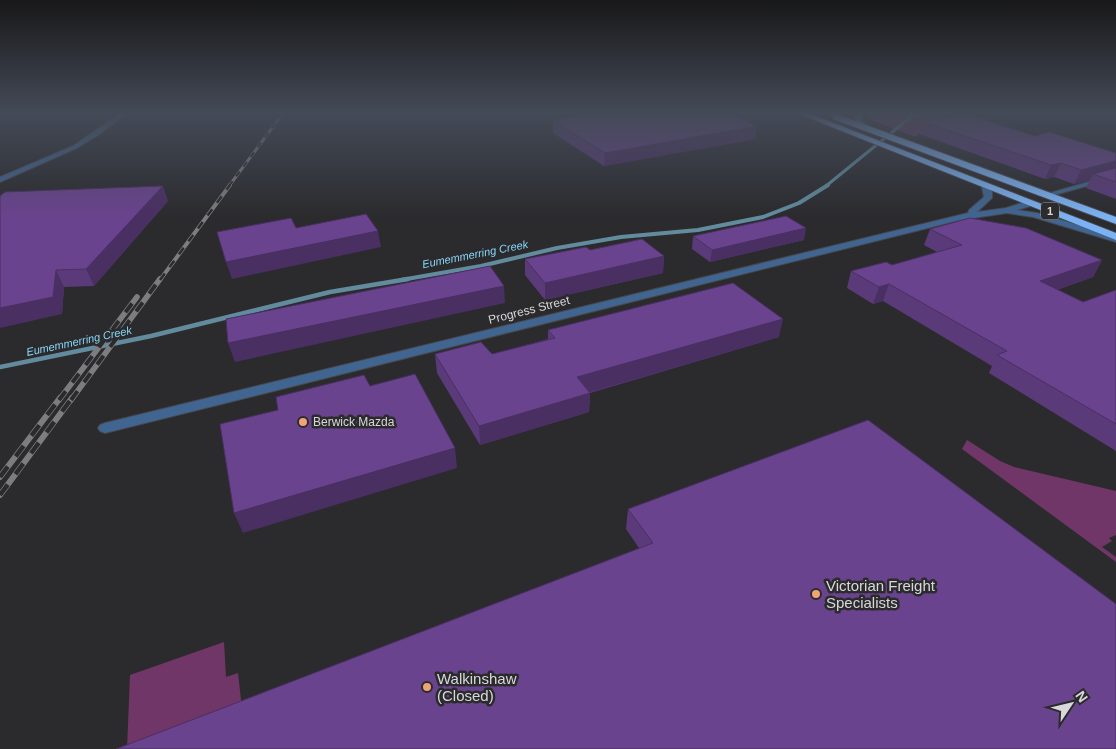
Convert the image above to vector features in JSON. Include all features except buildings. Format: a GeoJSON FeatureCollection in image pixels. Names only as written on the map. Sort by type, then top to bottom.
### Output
{"type":"FeatureCollection","features":[{"type":"Feature","properties":{"kind":"highway","name":"1"},"geometry":{"type":"LineString","coordinates":[[885,147],[1116,238]]}},
{"type":"Feature","properties":{"kind":"highway","name":"1"},"geometry":{"type":"LineString","coordinates":[[917,147],[1116,221]]}},
{"type":"Feature","properties":{"kind":"highway"},"geometry":{"type":"LineString","coordinates":[[1018,198],[1047,196]]}},
{"type":"Feature","properties":{"kind":"highway"},"geometry":{"type":"LineString","coordinates":[[1031,203],[1047,196]]}},
{"type":"Feature","properties":{"kind":"street"},"geometry":{"type":"LineString","coordinates":[[0,180],[75,147]]}},
{"type":"Feature","properties":{"kind":"street"},"geometry":{"type":"LineString","coordinates":[[1047,196],[1116,176]]}},
{"type":"Feature","properties":{"kind":"street"},"geometry":{"type":"LineString","coordinates":[[972,212],[990,195],[984,185]]}},
{"type":"Feature","properties":{"kind":"street","name":"Progress Street"},"geometry":{"type":"LineString","coordinates":[[960,218],[972,212],[1018,198]]}},
{"type":"Feature","properties":{"kind":"street","name":"Progress Street"},"geometry":{"type":"LineString","coordinates":[[105,428],[960,218],[1007,210],[1031,203]]}},
{"type":"Feature","properties":{"kind":"street"},"geometry":{"type":"LineString","coordinates":[[1007,210],[1034,215],[1116,238]]}},
{"type":"Feature","properties":{"kind":"shaded area"},"geometry":{"type":"Polygon","coordinates":[[[967,440],[1000,461],[1014,467],[1116,491],[1116,535],[1109,538],[1112,541],[1102,547],[1116,557],[1116,562],[962,449],[967,440]]]}},
{"type":"Feature","properties":{"kind":"shaded area"},"geometry":{"type":"Polygon","coordinates":[[[224,642],[226,677],[238,673],[243,718],[127,749],[130,675],[224,642]]]}},
{"type":"Feature","properties":{"kind":"waterway","name":"Eumemmerring Creek"},"geometry":{"type":"LineString","coordinates":[[826,186],[874,147]]}},
{"type":"Feature","properties":{"kind":"waterway","name":"Eumemmerring Creek"},"geometry":{"type":"LineString","coordinates":[[401,280],[481,266],[557,248],[621,237],[698,230],[763,217],[799,203],[828,185]]}},
{"type":"Feature","properties":{"kind":"waterway","name":"Eumemmerring Creek"},"geometry":{"type":"LineString","coordinates":[[0,367],[151,336],[330,292],[408,279]]}},
{"type":"Feature","properties":{"kind":"railway"},"geometry":{"type":"LineString","coordinates":[[229,186],[258,147]]}},
{"type":"Feature","properties":{"kind":"railway"},"geometry":{"type":"LineString","coordinates":[[160,280],[230,185]]}},
{"type":"Feature","properties":{"kind":"railway"},"geometry":{"type":"LineString","coordinates":[[71,400],[160,279]]}},
{"type":"Feature","properties":{"kind":"railway"},"geometry":{"type":"LineString","coordinates":[[59,400],[137,297]]}},
{"type":"Feature","properties":{"kind":"railway"},"geometry":{"type":"LineString","coordinates":[[0,477],[60,398]]}},
{"type":"Feature","properties":{"kind":"railway"},"geometry":{"type":"LineString","coordinates":[[0,495],[72,398]]}},
{"type":"Feature","properties":{"kind":"place","name":"Berwick Mazda"},"geometry":{"type":"Point","coordinates":[303,422]}},
{"type":"Feature","properties":{"kind":"place","name":"Victorian Freight Specialists"},"geometry":{"type":"Point","coordinates":[816,594]}},
{"type":"Feature","properties":{"kind":"place","name":"Walkinshaw (Closed)"},"geometry":{"type":"Point","coordinates":[427,687]}}]}
